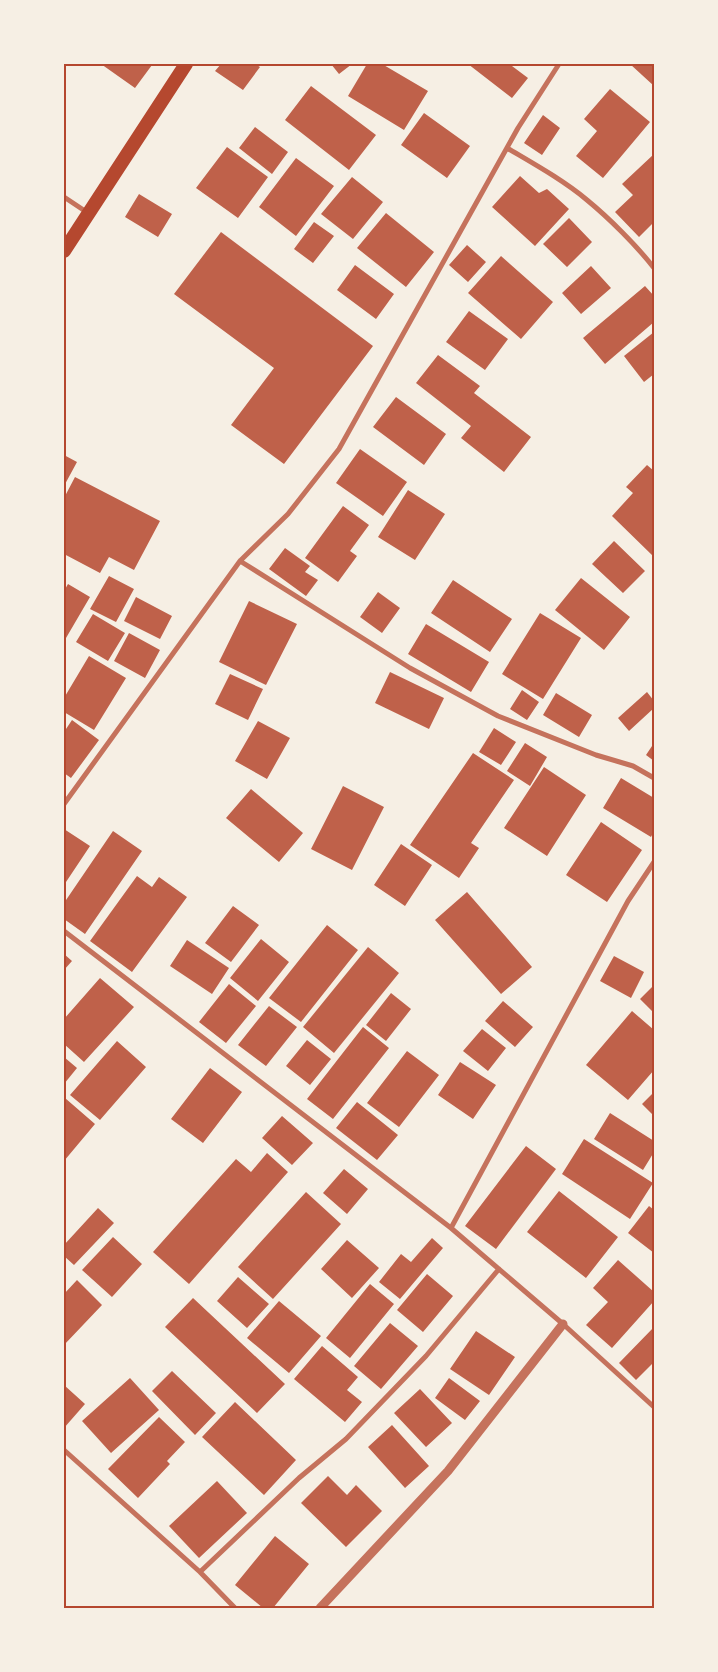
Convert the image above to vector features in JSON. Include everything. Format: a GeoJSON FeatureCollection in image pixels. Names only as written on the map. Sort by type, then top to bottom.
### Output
{"type":"FeatureCollection","features":[{"type":"Feature","properties":{"kind":"highway"},"geometry":{"type":"LineString","coordinates":[[64,251],[186,64]]}},
{"type":"Feature","properties":{"kind":"street"},"geometry":{"type":"LineString","coordinates":[[64,804],[240,560],[288,514],[339,449],[507,148],[560,64]]}},
{"type":"Feature","properties":{"kind":"street"},"geometry":{"type":"LineString","coordinates":[[507,148],[554,176],[588,200],[654,268]]}},
{"type":"Feature","properties":{"kind":"street"},"geometry":{"type":"LineString","coordinates":[[64,197],[88,213]]}},
{"type":"Feature","properties":{"kind":"street"},"geometry":{"type":"LineString","coordinates":[[240,560],[410,668],[498,716],[596,755],[633,766],[654,778]]}},
{"type":"Feature","properties":{"kind":"street"},"geometry":{"type":"LineString","coordinates":[[451,1228],[628,901],[654,862]]}},
{"type":"Feature","properties":{"kind":"street"},"geometry":{"type":"LineString","coordinates":[[64,931],[451,1228],[563,1324],[654,1406]]}},
{"type":"Feature","properties":{"kind":"street"},"geometry":{"type":"LineString","coordinates":[[200,1572],[299,1478],[346,1440],[426,1356],[499,1269]]}},
{"type":"Feature","properties":{"kind":"street"},"geometry":{"type":"LineString","coordinates":[[320,1608],[448,1471],[563,1324]]}},
{"type":"Feature","properties":{"kind":"street"},"geometry":{"type":"LineString","coordinates":[[64,1450],[200,1572],[235,1608]]}},
{"type":"Feature","properties":{"kind":"building"},"geometry":{"type":"Polygon","coordinates":[[[101,64],[151,64],[152,65],[135,88],[101,64]]]}},
{"type":"Feature","properties":{"kind":"building"},"geometry":{"type":"Polygon","coordinates":[[[221,64],[255,64],[260,67],[243,90],[215,71],[221,64]]]}},
{"type":"Feature","properties":{"kind":"building"},"geometry":{"type":"Polygon","coordinates":[[[331,64],[352,64],[339,74],[331,64]]]}},
{"type":"Feature","properties":{"kind":"building"},"geometry":{"type":"Polygon","coordinates":[[[367,64],[382,64],[428,91],[404,130],[348,96],[367,64]]]}},
{"type":"Feature","properties":{"kind":"building"},"geometry":{"type":"Polygon","coordinates":[[[468,64],[514,64],[512,66],[528,78],[512,98],[468,64]]]}},
{"type":"Feature","properties":{"kind":"building"},"geometry":{"type":"Polygon","coordinates":[[[630,64],[654,64],[654,86],[630,64]]]}},
{"type":"Feature","properties":{"kind":"building"},"geometry":{"type":"Polygon","coordinates":[[[311,86],[376,135],[349,170],[285,120],[311,86]]]}},
{"type":"Feature","properties":{"kind":"building"},"geometry":{"type":"Polygon","coordinates":[[[610,89],[650,122],[603,178],[576,156],[597,131],[584,119],[610,89]]]}},
{"type":"Feature","properties":{"kind":"building"},"geometry":{"type":"Polygon","coordinates":[[[424,113],[470,146],[447,178],[401,145],[424,113]]]}},
{"type":"Feature","properties":{"kind":"building"},"geometry":{"type":"Polygon","coordinates":[[[543,115],[560,128],[542,155],[524,143],[543,115]]]}},
{"type":"Feature","properties":{"kind":"building"},"geometry":{"type":"Polygon","coordinates":[[[255,127],[288,152],[272,174],[239,148],[255,127]]]}},
{"type":"Feature","properties":{"kind":"building"},"geometry":{"type":"Polygon","coordinates":[[[227,147],[268,177],[238,218],[196,188],[227,147]]]}},
{"type":"Feature","properties":{"kind":"building"},"geometry":{"type":"Polygon","coordinates":[[[654,154],[654,222],[639,237],[615,212],[633,195],[622,184],[654,154]]]}},
{"type":"Feature","properties":{"kind":"building"},"geometry":{"type":"Polygon","coordinates":[[[296,158],[334,186],[296,236],[259,207],[296,158]]]}},
{"type":"Feature","properties":{"kind":"building"},"geometry":{"type":"Polygon","coordinates":[[[520,176],[539,193],[547,189],[569,209],[535,246],[492,207],[520,176]]]}},
{"type":"Feature","properties":{"kind":"building"},"geometry":{"type":"Polygon","coordinates":[[[352,177],[383,202],[353,239],[321,214],[352,177]]]}},
{"type":"Feature","properties":{"kind":"building"},"geometry":{"type":"Polygon","coordinates":[[[139,194],[172,214],[158,237],[125,217],[139,194]]]}},
{"type":"Feature","properties":{"kind":"building"},"geometry":{"type":"Polygon","coordinates":[[[386,213],[434,252],[406,287],[357,248],[386,213]]]}},
{"type":"Feature","properties":{"kind":"building"},"geometry":{"type":"Polygon","coordinates":[[[569,218],[592,242],[567,267],[543,244],[569,218]]]}},
{"type":"Feature","properties":{"kind":"building"},"geometry":{"type":"Polygon","coordinates":[[[314,222],[334,236],[313,263],[294,249],[314,222]]]}},
{"type":"Feature","properties":{"kind":"building"},"geometry":{"type":"Polygon","coordinates":[[[221,232],[373,346],[284,464],[231,425],[274,368],[174,294],[221,232]]]}},
{"type":"Feature","properties":{"kind":"building"},"geometry":{"type":"Polygon","coordinates":[[[467,245],[486,262],[468,282],[449,265],[467,245]]]}},
{"type":"Feature","properties":{"kind":"building"},"geometry":{"type":"Polygon","coordinates":[[[501,256],[553,302],[521,339],[468,293],[501,256]]]}},
{"type":"Feature","properties":{"kind":"building"},"geometry":{"type":"Polygon","coordinates":[[[355,265],[394,294],[376,319],[337,290],[355,265]]]}},
{"type":"Feature","properties":{"kind":"building"},"geometry":{"type":"Polygon","coordinates":[[[591,266],[611,288],[581,314],[562,293],[591,266]]]}},
{"type":"Feature","properties":{"kind":"building"},"geometry":{"type":"Polygon","coordinates":[[[645,286],[654,296],[654,322],[605,364],[583,338],[645,286]]]}},
{"type":"Feature","properties":{"kind":"building"},"geometry":{"type":"Polygon","coordinates":[[[469,311],[508,339],[485,370],[446,342],[469,311]]]}},
{"type":"Feature","properties":{"kind":"building"},"geometry":{"type":"Polygon","coordinates":[[[654,332],[654,374],[644,382],[624,356],[654,332]]]}},
{"type":"Feature","properties":{"kind":"building"},"geometry":{"type":"Polygon","coordinates":[[[438,355],[480,386],[474,393],[531,437],[504,472],[461,438],[471,426],[416,383],[438,355]]]}},
{"type":"Feature","properties":{"kind":"building"},"geometry":{"type":"Polygon","coordinates":[[[396,397],[446,434],[424,465],[373,427],[396,397]]]}},
{"type":"Feature","properties":{"kind":"building"},"geometry":{"type":"Polygon","coordinates":[[[360,449],[407,482],[383,516],[336,483],[360,449]]]}},
{"type":"Feature","properties":{"kind":"building"},"geometry":{"type":"Polygon","coordinates":[[[64,455],[77,462],[64,486],[64,455]]]}},
{"type":"Feature","properties":{"kind":"building"},"geometry":{"type":"Polygon","coordinates":[[[647,465],[654,471],[654,557],[612,516],[633,493],[626,487],[647,465]]]}},
{"type":"Feature","properties":{"kind":"building"},"geometry":{"type":"Polygon","coordinates":[[[75,477],[160,521],[134,570],[109,557],[100,573],[64,554],[64,498],[75,477]]]}},
{"type":"Feature","properties":{"kind":"building"},"geometry":{"type":"Polygon","coordinates":[[[408,490],[445,514],[415,560],[378,537],[408,490]]]}},
{"type":"Feature","properties":{"kind":"building"},"geometry":{"type":"Polygon","coordinates":[[[343,506],[369,525],[350,551],[357,556],[338,582],[305,558],[343,506]]]}},
{"type":"Feature","properties":{"kind":"building"},"geometry":{"type":"Polygon","coordinates":[[[614,541],[645,571],[623,593],[592,564],[614,541]]]}},
{"type":"Feature","properties":{"kind":"building"},"geometry":{"type":"Polygon","coordinates":[[[285,548],[310,566],[305,572],[318,580],[306,596],[269,569],[285,548]]]}},
{"type":"Feature","properties":{"kind":"building"},"geometry":{"type":"Polygon","coordinates":[[[109,576],[134,589],[116,622],[90,609],[109,576]]]}},
{"type":"Feature","properties":{"kind":"building"},"geometry":{"type":"Polygon","coordinates":[[[581,578],[630,617],[604,650],[555,610],[581,578]]]}},
{"type":"Feature","properties":{"kind":"building"},"geometry":{"type":"Polygon","coordinates":[[[453,580],[512,619],[490,652],[431,613],[453,580]]]}},
{"type":"Feature","properties":{"kind":"building"},"geometry":{"type":"Polygon","coordinates":[[[68,584],[90,597],[66,638],[64,637],[64,591],[68,584]]]}},
{"type":"Feature","properties":{"kind":"building"},"geometry":{"type":"Polygon","coordinates":[[[378,592],[400,608],[382,633],[360,617],[378,592]]]}},
{"type":"Feature","properties":{"kind":"building"},"geometry":{"type":"Polygon","coordinates":[[[136,597],[172,616],[160,639],[124,621],[136,597]]]}},
{"type":"Feature","properties":{"kind":"building"},"geometry":{"type":"Polygon","coordinates":[[[249,601],[297,624],[266,685],[219,662],[249,601]]]}},
{"type":"Feature","properties":{"kind":"building"},"geometry":{"type":"Polygon","coordinates":[[[540,613],[581,638],[543,699],[502,674],[540,613]]]}},
{"type":"Feature","properties":{"kind":"building"},"geometry":{"type":"Polygon","coordinates":[[[93,614],[125,633],[108,661],[76,642],[93,614]]]}},
{"type":"Feature","properties":{"kind":"building"},"geometry":{"type":"Polygon","coordinates":[[[426,624],[489,662],[471,692],[408,654],[426,624]]]}},
{"type":"Feature","properties":{"kind":"building"},"geometry":{"type":"Polygon","coordinates":[[[129,633],[160,650],[145,678],[114,661],[129,633]]]}},
{"type":"Feature","properties":{"kind":"building"},"geometry":{"type":"Polygon","coordinates":[[[89,656],[126,678],[94,730],[64,712],[64,698],[89,656]]]}},
{"type":"Feature","properties":{"kind":"building"},"geometry":{"type":"Polygon","coordinates":[[[390,672],[444,698],[429,729],[375,703],[390,672]]]}},
{"type":"Feature","properties":{"kind":"building"},"geometry":{"type":"Polygon","coordinates":[[[230,674],[263,689],[248,720],[215,704],[230,674]]]}},
{"type":"Feature","properties":{"kind":"building"},"geometry":{"type":"Polygon","coordinates":[[[522,690],[539,702],[527,720],[510,709],[522,690]]]}},
{"type":"Feature","properties":{"kind":"building"},"geometry":{"type":"Polygon","coordinates":[[[647,692],[654,701],[654,708],[629,731],[618,718],[647,692]]]}},
{"type":"Feature","properties":{"kind":"building"},"geometry":{"type":"Polygon","coordinates":[[[556,693],[592,715],[579,737],[543,715],[556,693]]]}},
{"type":"Feature","properties":{"kind":"building"},"geometry":{"type":"Polygon","coordinates":[[[72,720],[99,740],[71,778],[64,773],[64,732],[72,720]]]}},
{"type":"Feature","properties":{"kind":"building"},"geometry":{"type":"Polygon","coordinates":[[[258,721],[290,738],[267,779],[235,761],[258,721]]]}},
{"type":"Feature","properties":{"kind":"building"},"geometry":{"type":"Polygon","coordinates":[[[494,728],[516,742],[501,765],[479,752],[494,728]]]}},
{"type":"Feature","properties":{"kind":"building"},"geometry":{"type":"Polygon","coordinates":[[[525,743],[547,757],[530,786],[507,771],[525,743]]]}},
{"type":"Feature","properties":{"kind":"building"},"geometry":{"type":"Polygon","coordinates":[[[654,743],[654,761],[646,755],[654,743]]]}},
{"type":"Feature","properties":{"kind":"building"},"geometry":{"type":"Polygon","coordinates":[[[473,753],[514,780],[471,843],[479,848],[459,878],[410,845],[473,753]]]}},
{"type":"Feature","properties":{"kind":"building"},"geometry":{"type":"Polygon","coordinates":[[[544,767],[586,795],[547,856],[504,828],[544,767]]]}},
{"type":"Feature","properties":{"kind":"building"},"geometry":{"type":"Polygon","coordinates":[[[621,778],[654,798],[654,831],[651,837],[603,808],[621,778]]]}},
{"type":"Feature","properties":{"kind":"building"},"geometry":{"type":"Polygon","coordinates":[[[343,786],[384,807],[352,870],[311,849],[343,786]]]}},
{"type":"Feature","properties":{"kind":"building"},"geometry":{"type":"Polygon","coordinates":[[[251,789],[303,833],[279,862],[226,818],[251,789]]]}},
{"type":"Feature","properties":{"kind":"building"},"geometry":{"type":"Polygon","coordinates":[[[601,822],[642,850],[607,902],[566,875],[601,822]]]}},
{"type":"Feature","properties":{"kind":"building"},"geometry":{"type":"Polygon","coordinates":[[[64,829],[90,846],[64,885],[64,829]]]}},
{"type":"Feature","properties":{"kind":"building"},"geometry":{"type":"Polygon","coordinates":[[[113,831],[142,851],[85,934],[64,919],[64,903],[113,831]]]}},
{"type":"Feature","properties":{"kind":"building"},"geometry":{"type":"Polygon","coordinates":[[[401,844],[432,865],[405,906],[374,885],[401,844]]]}},
{"type":"Feature","properties":{"kind":"building"},"geometry":{"type":"Polygon","coordinates":[[[137,876],[152,887],[159,877],[187,897],[132,972],[90,941],[137,876]]]}},
{"type":"Feature","properties":{"kind":"building"},"geometry":{"type":"Polygon","coordinates":[[[467,892],[532,967],[501,994],[435,920],[467,892]]]}},
{"type":"Feature","properties":{"kind":"building"},"geometry":{"type":"Polygon","coordinates":[[[233,906],[259,925],[231,962],[205,943],[233,906]]]}},
{"type":"Feature","properties":{"kind":"building"},"geometry":{"type":"Polygon","coordinates":[[[327,925],[358,950],[301,1022],[269,998],[327,925]]]}},
{"type":"Feature","properties":{"kind":"building"},"geometry":{"type":"Polygon","coordinates":[[[261,939],[289,962],[258,1001],[230,978],[261,939]]]}},
{"type":"Feature","properties":{"kind":"building"},"geometry":{"type":"Polygon","coordinates":[[[187,940],[229,968],[212,994],[170,966],[187,940]]]}},
{"type":"Feature","properties":{"kind":"building"},"geometry":{"type":"Polygon","coordinates":[[[368,947],[399,973],[334,1053],[303,1027],[368,947]]]}},
{"type":"Feature","properties":{"kind":"building"},"geometry":{"type":"Polygon","coordinates":[[[64,954],[72,961],[64,970],[64,954]]]}},
{"type":"Feature","properties":{"kind":"building"},"geometry":{"type":"Polygon","coordinates":[[[614,956],[644,972],[631,998],[600,981],[614,956]]]}},
{"type":"Feature","properties":{"kind":"building"},"geometry":{"type":"Polygon","coordinates":[[[100,978],[134,1007],[84,1062],[64,1044],[64,1019],[100,978]]]}},
{"type":"Feature","properties":{"kind":"building"},"geometry":{"type":"Polygon","coordinates":[[[229,984],[256,1006],[226,1043],[199,1022],[229,984]]]}},
{"type":"Feature","properties":{"kind":"building"},"geometry":{"type":"Polygon","coordinates":[[[654,985],[654,1013],[640,999],[654,985]]]}},
{"type":"Feature","properties":{"kind":"building"},"geometry":{"type":"Polygon","coordinates":[[[391,993],[411,1009],[386,1041],[366,1025],[391,993]]]}},
{"type":"Feature","properties":{"kind":"building"},"geometry":{"type":"Polygon","coordinates":[[[503,1001],[533,1027],[515,1047],[485,1021],[503,1001]]]}},
{"type":"Feature","properties":{"kind":"building"},"geometry":{"type":"Polygon","coordinates":[[[269,1006],[297,1027],[266,1066],[238,1045],[269,1006]]]}},
{"type":"Feature","properties":{"kind":"building"},"geometry":{"type":"Polygon","coordinates":[[[632,1011],[654,1030],[654,1070],[628,1100],[586,1065],[632,1011]]]}},
{"type":"Feature","properties":{"kind":"building"},"geometry":{"type":"Polygon","coordinates":[[[363,1027],[389,1048],[333,1119],[307,1099],[363,1027]]]}},
{"type":"Feature","properties":{"kind":"building"},"geometry":{"type":"Polygon","coordinates":[[[482,1029],[506,1048],[488,1071],[463,1051],[482,1029]]]}},
{"type":"Feature","properties":{"kind":"building"},"geometry":{"type":"Polygon","coordinates":[[[307,1040],[331,1059],[310,1085],[286,1066],[307,1040]]]}},
{"type":"Feature","properties":{"kind":"building"},"geometry":{"type":"Polygon","coordinates":[[[117,1041],[146,1067],[100,1120],[70,1095],[117,1041]]]}},
{"type":"Feature","properties":{"kind":"building"},"geometry":{"type":"Polygon","coordinates":[[[407,1051],[439,1075],[399,1127],[367,1103],[407,1051]]]}},
{"type":"Feature","properties":{"kind":"building"},"geometry":{"type":"Polygon","coordinates":[[[64,1057],[77,1068],[64,1084],[64,1057]]]}},
{"type":"Feature","properties":{"kind":"building"},"geometry":{"type":"Polygon","coordinates":[[[460,1062],[496,1085],[473,1119],[438,1095],[460,1062]]]}},
{"type":"Feature","properties":{"kind":"building"},"geometry":{"type":"Polygon","coordinates":[[[210,1068],[242,1092],[203,1143],[171,1119],[210,1068]]]}},
{"type":"Feature","properties":{"kind":"building"},"geometry":{"type":"Polygon","coordinates":[[[654,1092],[654,1116],[642,1104],[654,1092]]]}},
{"type":"Feature","properties":{"kind":"building"},"geometry":{"type":"Polygon","coordinates":[[[64,1099],[95,1124],[64,1161],[64,1099]]]}},
{"type":"Feature","properties":{"kind":"building"},"geometry":{"type":"Polygon","coordinates":[[[357,1102],[398,1135],[377,1160],[336,1128],[357,1102]]]}},
{"type":"Feature","properties":{"kind":"building"},"geometry":{"type":"Polygon","coordinates":[[[610,1113],[654,1141],[654,1152],[643,1170],[594,1139],[610,1113]]]}},
{"type":"Feature","properties":{"kind":"building"},"geometry":{"type":"Polygon","coordinates":[[[282,1116],[313,1143],[292,1165],[262,1138],[282,1116]]]}},
{"type":"Feature","properties":{"kind":"building"},"geometry":{"type":"Polygon","coordinates":[[[584,1139],[653,1183],[630,1219],[562,1174],[584,1139]]]}},
{"type":"Feature","properties":{"kind":"building"},"geometry":{"type":"Polygon","coordinates":[[[526,1146],[556,1169],[496,1249],[465,1226],[526,1146]]]}},
{"type":"Feature","properties":{"kind":"building"},"geometry":{"type":"Polygon","coordinates":[[[267,1153],[288,1172],[189,1284],[153,1252],[236,1159],[251,1172],[267,1153]]]}},
{"type":"Feature","properties":{"kind":"building"},"geometry":{"type":"Polygon","coordinates":[[[344,1169],[368,1189],[347,1214],[323,1193],[344,1169]]]}},
{"type":"Feature","properties":{"kind":"building"},"geometry":{"type":"Polygon","coordinates":[[[559,1191],[618,1237],[586,1278],[527,1232],[559,1191]]]}},
{"type":"Feature","properties":{"kind":"building"},"geometry":{"type":"Polygon","coordinates":[[[306,1192],[341,1224],[273,1299],[238,1267],[306,1192]]]}},
{"type":"Feature","properties":{"kind":"building"},"geometry":{"type":"Polygon","coordinates":[[[649,1206],[654,1210],[654,1253],[628,1233],[649,1206]]]}},
{"type":"Feature","properties":{"kind":"building"},"geometry":{"type":"Polygon","coordinates":[[[98,1208],[114,1223],[74,1265],[64,1256],[64,1245],[98,1208]]]}},
{"type":"Feature","properties":{"kind":"building"},"geometry":{"type":"Polygon","coordinates":[[[113,1237],[142,1264],[112,1297],[82,1270],[113,1237]]]}},
{"type":"Feature","properties":{"kind":"building"},"geometry":{"type":"Polygon","coordinates":[[[432,1238],[443,1248],[400,1299],[379,1282],[401,1254],[411,1262],[432,1238]]]}},
{"type":"Feature","properties":{"kind":"building"},"geometry":{"type":"Polygon","coordinates":[[[347,1240],[379,1268],[352,1298],[321,1269],[347,1240]]]}},
{"type":"Feature","properties":{"kind":"building"},"geometry":{"type":"Polygon","coordinates":[[[618,1260],[654,1292],[654,1301],[612,1348],[586,1325],[608,1302],[593,1288],[618,1260]]]}},
{"type":"Feature","properties":{"kind":"building"},"geometry":{"type":"Polygon","coordinates":[[[427,1274],[453,1296],[423,1332],[397,1310],[427,1274]]]}},
{"type":"Feature","properties":{"kind":"building"},"geometry":{"type":"Polygon","coordinates":[[[238,1277],[269,1304],[247,1328],[217,1301],[238,1277]]]}},
{"type":"Feature","properties":{"kind":"building"},"geometry":{"type":"Polygon","coordinates":[[[77,1280],[102,1305],[64,1345],[64,1294],[77,1280]]]}},
{"type":"Feature","properties":{"kind":"building"},"geometry":{"type":"Polygon","coordinates":[[[370,1284],[394,1304],[350,1358],[326,1338],[370,1284]]]}},
{"type":"Feature","properties":{"kind":"building"},"geometry":{"type":"Polygon","coordinates":[[[193,1298],[285,1384],[257,1413],[165,1327],[193,1298]]]}},
{"type":"Feature","properties":{"kind":"building"},"geometry":{"type":"Polygon","coordinates":[[[279,1301],[321,1336],[289,1373],[247,1338],[279,1301]]]}},
{"type":"Feature","properties":{"kind":"building"},"geometry":{"type":"Polygon","coordinates":[[[390,1323],[418,1346],[381,1389],[354,1366],[390,1323]]]}},
{"type":"Feature","properties":{"kind":"building"},"geometry":{"type":"Polygon","coordinates":[[[654,1327],[654,1362],[636,1380],[619,1363],[654,1327]]]}},
{"type":"Feature","properties":{"kind":"building"},"geometry":{"type":"Polygon","coordinates":[[[476,1331],[515,1357],[489,1395],[450,1369],[476,1331]]]}},
{"type":"Feature","properties":{"kind":"building"},"geometry":{"type":"Polygon","coordinates":[[[322,1346],[358,1377],[347,1390],[362,1402],[345,1422],[294,1379],[322,1346]]]}},
{"type":"Feature","properties":{"kind":"building"},"geometry":{"type":"Polygon","coordinates":[[[172,1371],[216,1413],[195,1435],[152,1391],[172,1371]]]}},
{"type":"Feature","properties":{"kind":"building"},"geometry":{"type":"Polygon","coordinates":[[[130,1378],[159,1410],[111,1453],[82,1421],[130,1378]]]}},
{"type":"Feature","properties":{"kind":"building"},"geometry":{"type":"Polygon","coordinates":[[[449,1378],[480,1401],[465,1420],[435,1398],[449,1378]]]}},
{"type":"Feature","properties":{"kind":"building"},"geometry":{"type":"Polygon","coordinates":[[[64,1385],[85,1404],[64,1428],[64,1385]]]}},
{"type":"Feature","properties":{"kind":"building"},"geometry":{"type":"Polygon","coordinates":[[[420,1389],[452,1423],[426,1447],[394,1413],[420,1389]]]}},
{"type":"Feature","properties":{"kind":"building"},"geometry":{"type":"Polygon","coordinates":[[[235,1402],[296,1460],[264,1495],[202,1437],[235,1402]]]}},
{"type":"Feature","properties":{"kind":"building"},"geometry":{"type":"Polygon","coordinates":[[[159,1417],[185,1442],[167,1461],[170,1464],[138,1498],[108,1469],[159,1417]]]}},
{"type":"Feature","properties":{"kind":"building"},"geometry":{"type":"Polygon","coordinates":[[[392,1425],[429,1466],[405,1488],[368,1447],[392,1425]]]}},
{"type":"Feature","properties":{"kind":"building"},"geometry":{"type":"Polygon","coordinates":[[[328,1476],[347,1495],[356,1485],[382,1511],[346,1547],[301,1503],[328,1476]]]}},
{"type":"Feature","properties":{"kind":"building"},"geometry":{"type":"Polygon","coordinates":[[[217,1481],[247,1513],[199,1558],[169,1526],[217,1481]]]}},
{"type":"Feature","properties":{"kind":"building"},"geometry":{"type":"Polygon","coordinates":[[[275,1536],[309,1564],[273,1608],[263,1608],[235,1585],[275,1536]]]}}]}
